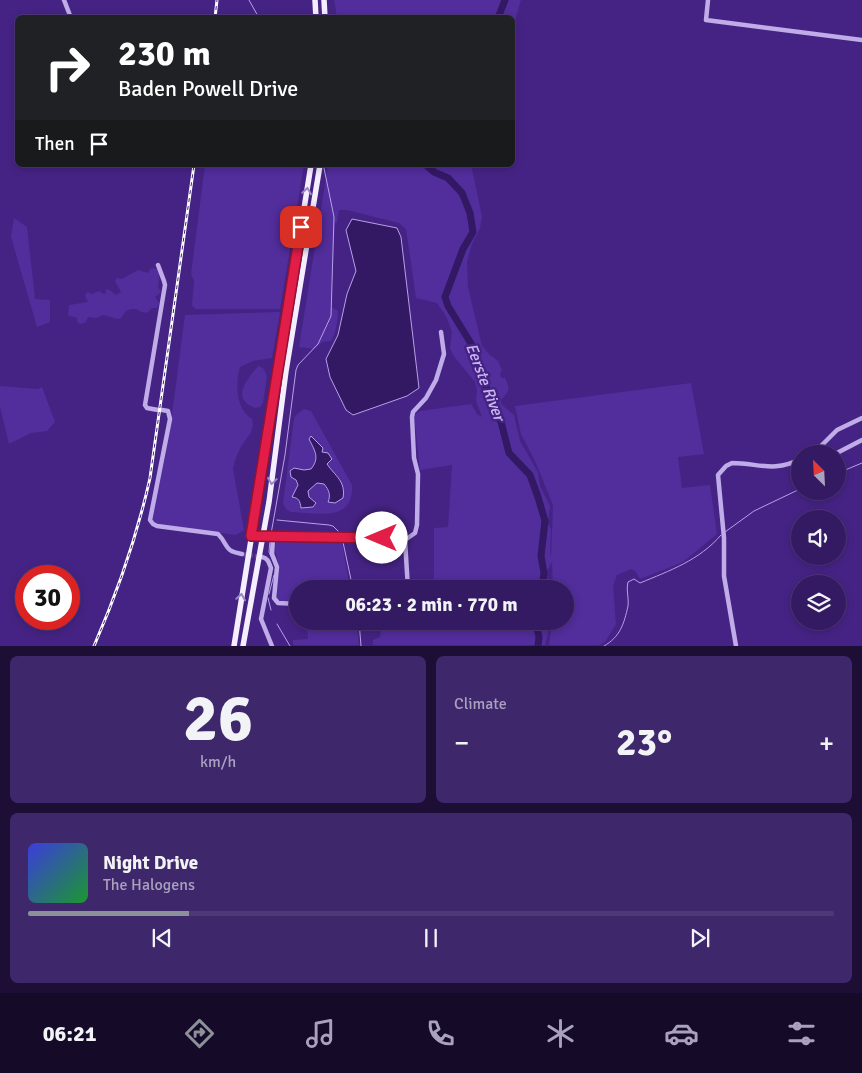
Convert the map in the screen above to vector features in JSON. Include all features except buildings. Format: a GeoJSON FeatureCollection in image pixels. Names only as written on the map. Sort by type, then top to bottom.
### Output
{"type":"FeatureCollection","features":[{"type":"Feature","properties":{"kind":"main road"},"geometry":{"type":"LineString","coordinates":[[315,0],[316,15]]}},
{"type":"Feature","properties":{"kind":"main road"},"geometry":{"type":"LineString","coordinates":[[324,0],[325,15]]}},
{"type":"Feature","properties":{"kind":"main road"},"geometry":{"type":"LineString","coordinates":[[234,646],[311,167]]}},
{"type":"Feature","properties":{"kind":"main road"},"geometry":{"type":"LineString","coordinates":[[243,646],[261,537],[269,502],[286,371],[320,167]]}},
{"type":"Feature","properties":{"kind":"street"},"geometry":{"type":"LineString","coordinates":[[64,0],[70,15]]}},
{"type":"Feature","properties":{"kind":"street"},"geometry":{"type":"LineString","coordinates":[[708,0],[706,20],[862,40]]}},
{"type":"Feature","properties":{"kind":"street"},"geometry":{"type":"LineString","coordinates":[[158,265],[164,285],[145,405],[146,408],[168,411],[170,419],[150,520],[157,526],[218,534],[221,536],[226,547],[232,552],[242,554]]}},
{"type":"Feature","properties":{"kind":"street"},"geometry":{"type":"LineString","coordinates":[[405,540],[415,533],[417,525],[418,474],[414,458],[412,417],[413,412],[426,398],[436,380],[444,354],[441,332]]}},
{"type":"Feature","properties":{"kind":"street"},"geometry":{"type":"LineString","coordinates":[[822,445],[838,430],[862,418]]}},
{"type":"Feature","properties":{"kind":"street"},"geometry":{"type":"LineString","coordinates":[[846,449],[862,440]]}},
{"type":"Feature","properties":{"kind":"street"},"geometry":{"type":"LineString","coordinates":[[736,646],[724,576],[724,538],[718,475],[726,466],[732,463],[776,467],[791,463]]}},
{"type":"Feature","properties":{"kind":"street"},"geometry":{"type":"LineString","coordinates":[[251,536],[400,538],[405,540]]}},
{"type":"Feature","properties":{"kind":"street"},"geometry":{"type":"LineString","coordinates":[[273,537],[272,554],[277,567],[274,598]]}},
{"type":"Feature","properties":{"kind":"street"},"geometry":{"type":"LineString","coordinates":[[405,540],[407,580]]}},
{"type":"Feature","properties":{"kind":"street"},"geometry":{"type":"LineString","coordinates":[[262,557],[268,561],[271,568],[261,619],[272,646]]}},
{"type":"Feature","properties":{"kind":"street"},"geometry":{"type":"LineString","coordinates":[[266,592],[278,603],[289,604]]}},
{"type":"Feature","properties":{"kind":"shaded area"},"geometry":{"type":"Polygon","coordinates":[[[334,0],[521,0],[515,20],[515,15],[337,15],[334,0]]]}},
{"type":"Feature","properties":{"kind":"shaded area"},"geometry":{"type":"Polygon","coordinates":[[[205,167],[304,167],[280,309],[196,309],[192,306],[194,281],[191,274],[205,167]]]}},
{"type":"Feature","properties":{"kind":"shaded area"},"geometry":{"type":"Polygon","coordinates":[[[328,167],[470,167],[482,217],[480,228],[472,244],[467,262],[468,287],[482,346],[498,361],[502,370],[501,378],[505,378],[508,385],[508,390],[501,400],[501,404],[514,415],[520,441],[538,472],[540,486],[550,506],[548,523],[551,529],[551,557],[553,505],[535,461],[521,434],[515,406],[691,383],[704,454],[678,457],[682,488],[710,485],[717,534],[683,562],[640,579],[635,571],[631,569],[617,575],[613,586],[616,624],[605,642],[599,645],[549,645],[551,630],[574,630],[574,580],[553,580],[552,562],[547,571],[548,580],[434,580],[434,528],[448,527],[452,465],[420,470],[414,415],[420,411],[471,404],[477,414],[482,417],[476,401],[477,389],[475,382],[453,355],[450,348],[452,332],[446,316],[437,303],[416,298],[406,229],[399,223],[347,210],[339,210],[337,222],[335,223],[331,307],[338,311],[336,327],[331,341],[322,342],[315,349],[299,347],[328,167]]]}},
{"type":"Feature","properties":{"kind":"shaded area"},"geometry":{"type":"Polygon","coordinates":[[[14,218],[27,227],[35,299],[50,300],[50,322],[37,327],[11,237],[14,218]]]}},
{"type":"Feature","properties":{"kind":"shaded area"},"geometry":{"type":"Polygon","coordinates":[[[352,219],[397,228],[401,237],[419,388],[407,396],[353,415],[346,410],[330,377],[326,359],[338,335],[347,294],[356,271],[346,230],[352,219]]]}},
{"type":"Feature","properties":{"kind":"shaded area"},"geometry":{"type":"Polygon","coordinates":[[[151,268],[157,269],[159,274],[158,287],[161,292],[155,297],[159,303],[157,308],[152,308],[145,313],[131,309],[118,319],[103,315],[96,318],[88,317],[86,322],[81,324],[77,322],[77,318],[68,315],[69,305],[88,302],[85,296],[87,292],[92,294],[99,291],[104,294],[106,289],[116,295],[121,292],[115,281],[117,278],[122,279],[138,270],[148,273],[151,268]]]}},
{"type":"Feature","properties":{"kind":"shaded area"},"geometry":{"type":"Polygon","coordinates":[[[280,312],[272,358],[253,361],[240,367],[238,373],[237,388],[240,403],[253,423],[252,430],[239,451],[233,469],[244,530],[236,535],[153,523],[152,509],[159,486],[167,443],[185,315],[280,312]]]}},
{"type":"Feature","properties":{"kind":"shaded area"},"geometry":{"type":"Polygon","coordinates":[[[258,366],[263,368],[267,376],[263,403],[260,407],[255,408],[243,399],[242,394],[249,377],[258,366]]]}},
{"type":"Feature","properties":{"kind":"shaded area"},"geometry":{"type":"Polygon","coordinates":[[[0,386],[38,389],[42,387],[55,422],[47,431],[31,433],[9,444],[0,407],[0,386]]]}},
{"type":"Feature","properties":{"kind":"shaded area"},"geometry":{"type":"Polygon","coordinates":[[[304,409],[311,411],[352,485],[351,497],[347,505],[340,511],[322,514],[291,512],[284,506],[296,415],[304,409]],[[309,439],[316,454],[314,465],[311,469],[290,471],[291,477],[297,484],[297,498],[309,508],[313,507],[316,503],[309,497],[308,491],[317,483],[324,484],[327,488],[328,502],[341,480],[326,464],[332,459],[309,439]]]}},
{"type":"Feature","properties":{"kind":"shaded area"},"geometry":{"type":"Polygon","coordinates":[[[311,436],[323,448],[322,452],[328,453],[332,459],[327,464],[339,479],[344,492],[343,498],[335,503],[328,502],[327,488],[324,484],[317,483],[308,491],[309,497],[316,503],[313,507],[301,508],[299,500],[292,497],[298,485],[296,480],[291,477],[290,471],[294,468],[311,469],[314,465],[316,454],[309,439],[311,436]]]}},
{"type":"Feature","properties":{"kind":"shaded area"},"geometry":{"type":"Polygon","coordinates":[[[276,541],[342,542],[348,580],[289,580],[289,602],[278,601],[276,590],[279,565],[275,549],[276,541]]]}},
{"type":"Feature","properties":{"kind":"shaded area"},"geometry":{"type":"Polygon","coordinates":[[[308,630],[357,630],[359,645],[293,645],[293,640],[308,639],[308,630]]]}},
{"type":"Feature","properties":{"kind":"shaded area"},"geometry":{"type":"Polygon","coordinates":[[[549,630],[545,645],[373,645],[373,640],[380,637],[381,631],[549,630]]]}},
{"type":"Feature","properties":{"kind":"waterway"},"geometry":{"type":"LineString","coordinates":[[249,0],[257,15]]}},
{"type":"Feature","properties":{"kind":"waterway","name":"Eerste River"},"geometry":{"type":"LineString","coordinates":[[499,15],[505,0]]}},
{"type":"Feature","properties":{"kind":"waterway","name":"Eerste River"},"geometry":{"type":"LineString","coordinates":[[428,167],[434,172],[448,178],[462,193],[470,213],[473,232],[463,249],[445,297],[448,306],[475,350],[479,371],[501,422],[509,453],[530,475],[538,497],[545,521],[541,556],[543,580]]}},
{"type":"Feature","properties":{"kind":"waterway"},"geometry":{"type":"LineString","coordinates":[[271,534],[285,455],[296,370],[298,365],[318,344],[331,316],[334,217],[324,168]]}},
{"type":"Feature","properties":{"kind":"waterway"},"geometry":{"type":"LineString","coordinates":[[846,470],[862,463]]}},
{"type":"Feature","properties":{"kind":"waterway"},"geometry":{"type":"LineString","coordinates":[[725,532],[754,511],[791,493]]}},
{"type":"Feature","properties":{"kind":"waterway"},"geometry":{"type":"LineString","coordinates":[[277,520],[329,525],[333,526],[341,534]]}},
{"type":"Feature","properties":{"kind":"waterway"},"geometry":{"type":"LineString","coordinates":[[604,646],[618,634],[623,624],[628,606],[628,582],[634,579],[640,583],[684,564],[713,544],[721,535]]}},
{"type":"Feature","properties":{"kind":"waterway"},"geometry":{"type":"LineString","coordinates":[[270,540],[269,552],[273,561]]}},
{"type":"Feature","properties":{"kind":"waterway"},"geometry":{"type":"LineString","coordinates":[[343,542],[351,580]]}},
{"type":"Feature","properties":{"kind":"waterway"},"geometry":{"type":"LineString","coordinates":[[269,594],[274,575]]}},
{"type":"Feature","properties":{"kind":"waterway"},"geometry":{"type":"LineString","coordinates":[[268,598],[271,610]]}},
{"type":"Feature","properties":{"kind":"waterway"},"geometry":{"type":"LineString","coordinates":[[277,624],[290,646]]}},
{"type":"Feature","properties":{"kind":"waterway"},"geometry":{"type":"LineString","coordinates":[[360,630],[361,646]]}},
{"type":"Feature","properties":{"kind":"waterway","name":"Eerste River"},"geometry":{"type":"LineString","coordinates":[[537,630],[538,646]]}},
{"type":"Feature","properties":{"kind":"tunnel"},"geometry":{"type":"LineString","coordinates":[[242,554],[260,557]]}},
{"type":"Feature","properties":{"kind":"railway"},"geometry":{"type":"LineString","coordinates":[[215,15],[217,0]]}},
{"type":"Feature","properties":{"kind":"railway"},"geometry":{"type":"LineString","coordinates":[[94,646],[126,563],[150,478],[194,167]]}},
{"type":"Feature","properties":{"kind":"route"},"geometry":{"type":"LineString","coordinates":[[301,227],[251,536],[382,538]]}}]}
